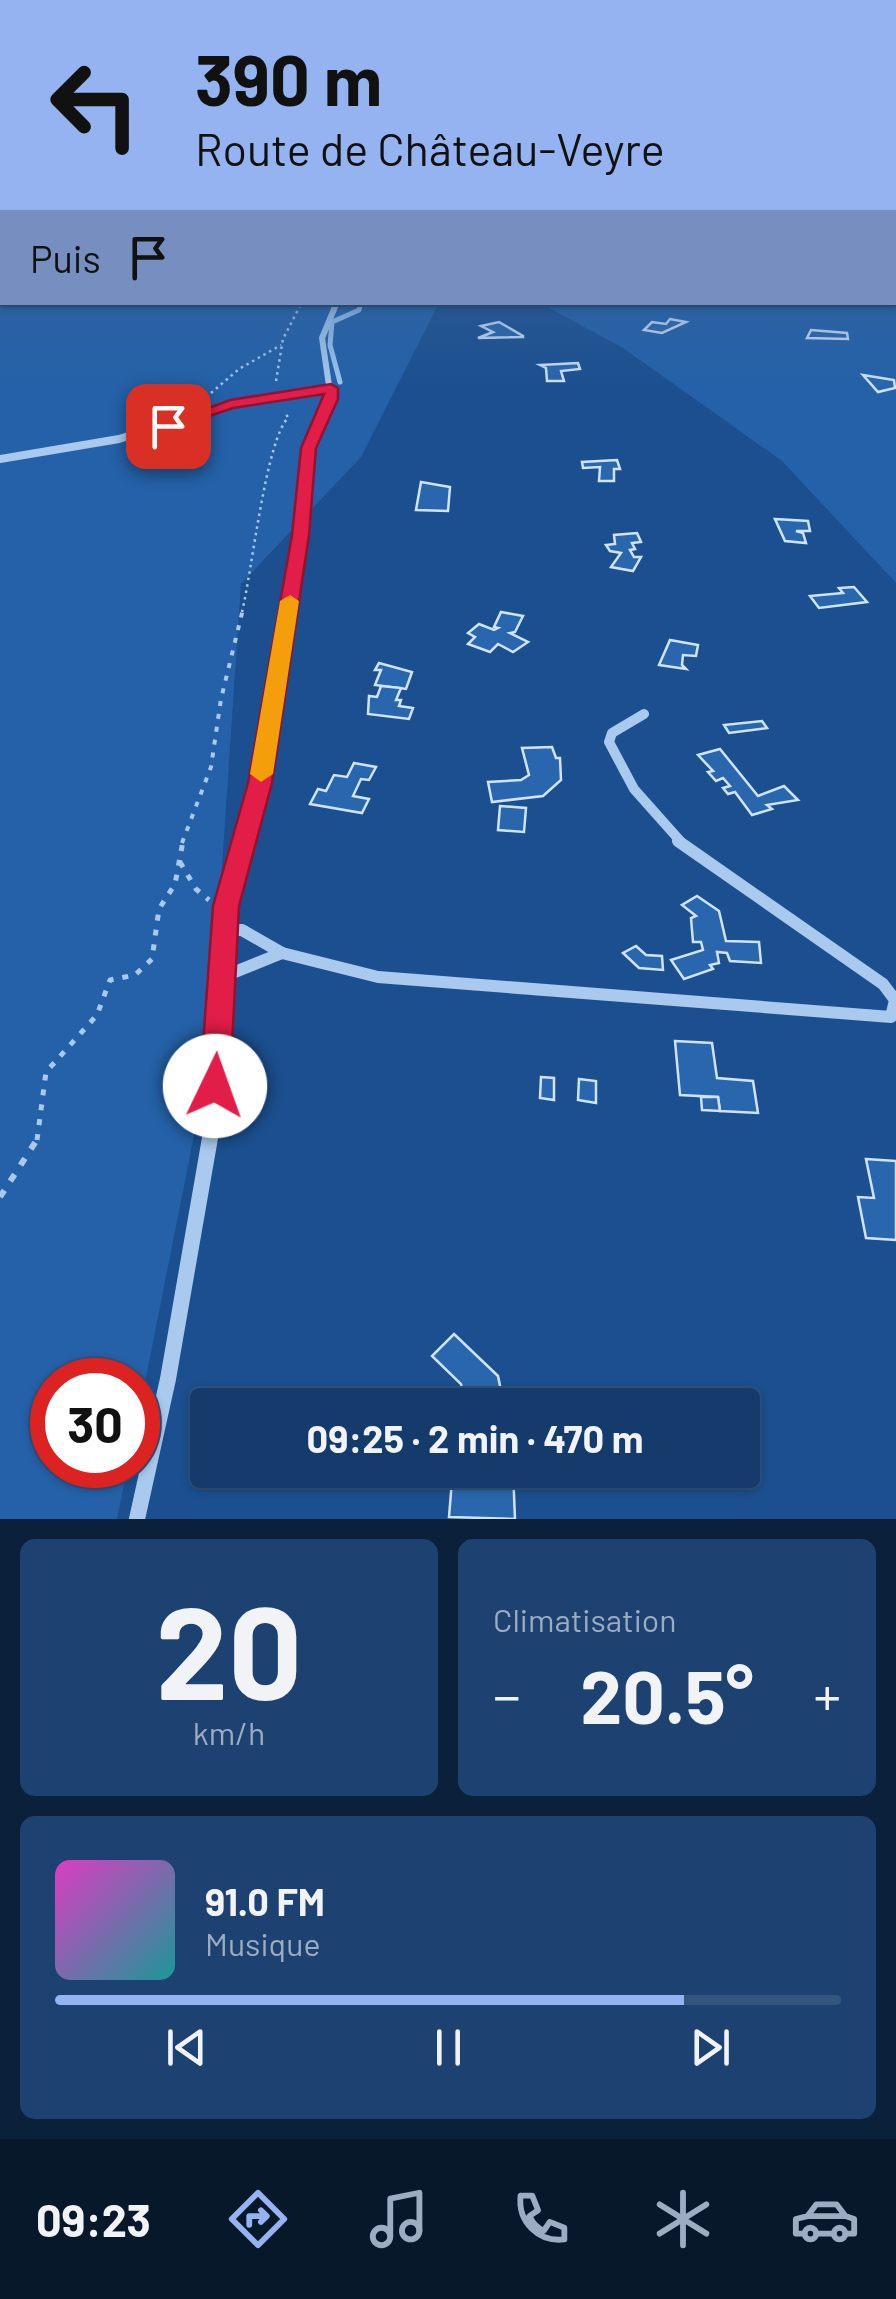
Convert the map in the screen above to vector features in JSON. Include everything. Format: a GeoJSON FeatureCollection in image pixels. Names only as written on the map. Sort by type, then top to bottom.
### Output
{"type":"FeatureCollection","features":[{"type":"Feature","properties":{"kind":"street"},"geometry":{"type":"LineString","coordinates":[[137,1519],[168,1379],[213,1122],[222,930],[260,783],[300,535],[309,448],[331,399],[322,338],[337,305]]}},
{"type":"Feature","properties":{"kind":"street"},"geometry":{"type":"LineString","coordinates":[[0,459],[118,439],[208,410],[331,388]]}},
{"type":"Feature","properties":{"kind":"street"},"geometry":{"type":"LineString","coordinates":[[222,930],[242,930],[282,953],[378,978],[468,981],[872,1019],[891,1017],[895,1000],[884,984],[670,836],[634,789],[609,742],[625,722],[644,714]]}},
{"type":"Feature","properties":{"kind":"street"},"geometry":{"type":"LineString","coordinates":[[220,978],[282,953]]}},
{"type":"Feature","properties":{"kind":"path"},"geometry":{"type":"LineString","coordinates":[[0,1196],[37,1144],[39,1102],[54,1059],[96,1015],[110,980],[135,975],[152,959],[159,910],[174,884],[182,842],[211,767],[221,699],[253,567],[260,507],[273,464],[272,450],[280,426],[288,418],[276,402],[281,345],[301,305]]}},
{"type":"Feature","properties":{"kind":"path"},"geometry":{"type":"LineString","coordinates":[[208,410],[209,395],[222,382],[281,345]]}},
{"type":"Feature","properties":{"kind":"path"},"geometry":{"type":"LineString","coordinates":[[180,862],[206,899],[226,906]]}},
{"type":"Feature","properties":{"kind":"shaded area"},"geometry":{"type":"Polygon","coordinates":[[[0,305],[438,305],[361,457],[241,584],[209,1060],[150,1358],[30,1358],[30,1488],[123,1488],[117,1519],[0,1519],[0,305]]]}},
{"type":"Feature","properties":{"kind":"shaded area"},"geometry":{"type":"Polygon","coordinates":[[[544,305],[896,305],[896,583],[782,461],[623,348],[544,305]]]}},
{"type":"Feature","properties":{"kind":"building"},"geometry":{"type":"Polygon","coordinates":[[[670,319],[686,322],[662,333],[644,330],[652,322],[666,324],[670,319]]]}},
{"type":"Feature","properties":{"kind":"building"},"geometry":{"type":"Polygon","coordinates":[[[499,322],[523,337],[478,338],[493,332],[481,326],[499,322]]]}},
{"type":"Feature","properties":{"kind":"building"},"geometry":{"type":"Polygon","coordinates":[[[811,330],[847,333],[848,339],[807,338],[811,330]]]}},
{"type":"Feature","properties":{"kind":"building"},"geometry":{"type":"Polygon","coordinates":[[[578,363],[580,369],[561,371],[564,381],[547,381],[546,368],[540,365],[578,363]]]}},
{"type":"Feature","properties":{"kind":"building"},"geometry":{"type":"Polygon","coordinates":[[[863,375],[894,380],[895,388],[878,392],[863,375]]]}},
{"type":"Feature","properties":{"kind":"building"},"geometry":{"type":"Polygon","coordinates":[[[617,460],[620,469],[614,469],[614,481],[599,481],[600,467],[583,468],[582,462],[617,460]]]}},
{"type":"Feature","properties":{"kind":"building"},"geometry":{"type":"Polygon","coordinates":[[[421,482],[450,487],[448,511],[416,510],[421,482]]]}},
{"type":"Feature","properties":{"kind":"building"},"geometry":{"type":"Polygon","coordinates":[[[775,519],[808,521],[810,531],[796,531],[803,533],[806,543],[785,541],[775,519]]]}},
{"type":"Feature","properties":{"kind":"building"},"geometry":{"type":"Polygon","coordinates":[[[637,533],[641,542],[632,543],[635,549],[630,550],[634,557],[641,557],[633,571],[611,567],[621,553],[610,551],[606,545],[615,544],[614,535],[637,533]]]}},
{"type":"Feature","properties":{"kind":"building"},"geometry":{"type":"Polygon","coordinates":[[[854,587],[867,602],[819,608],[810,596],[843,593],[839,588],[854,587]]]}},
{"type":"Feature","properties":{"kind":"building"},"geometry":{"type":"Polygon","coordinates":[[[501,612],[523,616],[515,632],[510,633],[528,642],[513,652],[498,644],[490,652],[468,644],[475,637],[468,633],[479,624],[498,628],[494,627],[501,612]]]}},
{"type":"Feature","properties":{"kind":"building"},"geometry":{"type":"Polygon","coordinates":[[[670,640],[698,645],[696,656],[683,655],[682,665],[686,669],[659,665],[670,640]]]}},
{"type":"Feature","properties":{"kind":"building"},"geometry":{"type":"Polygon","coordinates":[[[379,663],[412,672],[406,689],[375,685],[381,670],[375,670],[379,663]]]}},
{"type":"Feature","properties":{"kind":"building"},"geometry":{"type":"Polygon","coordinates":[[[381,686],[401,688],[396,700],[401,700],[399,706],[413,708],[409,719],[368,714],[369,696],[377,697],[381,686]]]}},
{"type":"Feature","properties":{"kind":"building"},"geometry":{"type":"Polygon","coordinates":[[[762,721],[767,728],[729,733],[724,725],[762,721]]]}},
{"type":"Feature","properties":{"kind":"building"},"geometry":{"type":"Polygon","coordinates":[[[552,747],[556,758],[560,758],[561,780],[543,796],[492,802],[488,782],[521,780],[529,775],[522,748],[552,747]]]}},
{"type":"Feature","properties":{"kind":"building"},"geometry":{"type":"Polygon","coordinates":[[[720,749],[758,796],[784,786],[798,800],[767,805],[772,809],[752,815],[735,792],[728,794],[723,788],[730,786],[723,778],[716,781],[708,772],[713,771],[698,755],[720,749]]]}},
{"type":"Feature","properties":{"kind":"building"},"geometry":{"type":"Polygon","coordinates":[[[354,763],[376,767],[369,780],[361,779],[353,796],[369,799],[362,813],[310,804],[318,789],[326,791],[334,775],[347,777],[354,763]]]}},
{"type":"Feature","properties":{"kind":"building"},"geometry":{"type":"Polygon","coordinates":[[[500,806],[526,808],[524,832],[498,830],[500,806]]]}},
{"type":"Feature","properties":{"kind":"building"},"geometry":{"type":"Polygon","coordinates":[[[697,896],[719,911],[726,941],[759,942],[761,963],[730,961],[727,953],[717,952],[719,963],[710,965],[713,969],[684,979],[671,960],[703,950],[701,942],[693,942],[691,918],[696,916],[682,905],[697,896]]]}},
{"type":"Feature","properties":{"kind":"building"},"geometry":{"type":"Polygon","coordinates":[[[636,946],[646,955],[662,956],[663,970],[639,968],[623,953],[636,946]]]}},
{"type":"Feature","properties":{"kind":"building"},"geometry":{"type":"Polygon","coordinates":[[[675,1041],[712,1043],[717,1078],[753,1081],[758,1113],[720,1111],[718,1097],[680,1095],[675,1041]]]}},
{"type":"Feature","properties":{"kind":"building"},"geometry":{"type":"Polygon","coordinates":[[[541,1077],[554,1078],[554,1100],[540,1098],[541,1077]]]}},
{"type":"Feature","properties":{"kind":"building"},"geometry":{"type":"Polygon","coordinates":[[[579,1079],[596,1081],[596,1103],[578,1100],[579,1079]]]}},
{"type":"Feature","properties":{"kind":"building"},"geometry":{"type":"Polygon","coordinates":[[[701,1097],[718,1097],[720,1111],[702,1110],[701,1097]]]}},
{"type":"Feature","properties":{"kind":"building"},"geometry":{"type":"Polygon","coordinates":[[[866,1159],[896,1161],[896,1240],[866,1238],[858,1197],[874,1198],[866,1159]]]}},
{"type":"Feature","properties":{"kind":"building"},"geometry":{"type":"Polygon","coordinates":[[[454,1334],[498,1376],[500,1388],[462,1388],[432,1356],[454,1334]]]}},
{"type":"Feature","properties":{"kind":"building"},"geometry":{"type":"Polygon","coordinates":[[[451,1488],[514,1488],[515,1519],[449,1517],[451,1488]]]}},
{"type":"Feature","properties":{"kind":"waterway"},"geometry":{"type":"LineString","coordinates":[[340,382],[330,345],[332,322],[359,310],[360,305]]}},
{"type":"Feature","properties":{"kind":"slow traffic"},"geometry":{"type":"LineString","coordinates":[[261,774],[290,601]]}},
{"type":"Feature","properties":{"kind":"route"},"geometry":{"type":"LineString","coordinates":[[168,426],[230,404],[331,388],[331,399],[315,427],[309,448],[300,535],[260,783],[222,930],[215,1086]]}}]}
